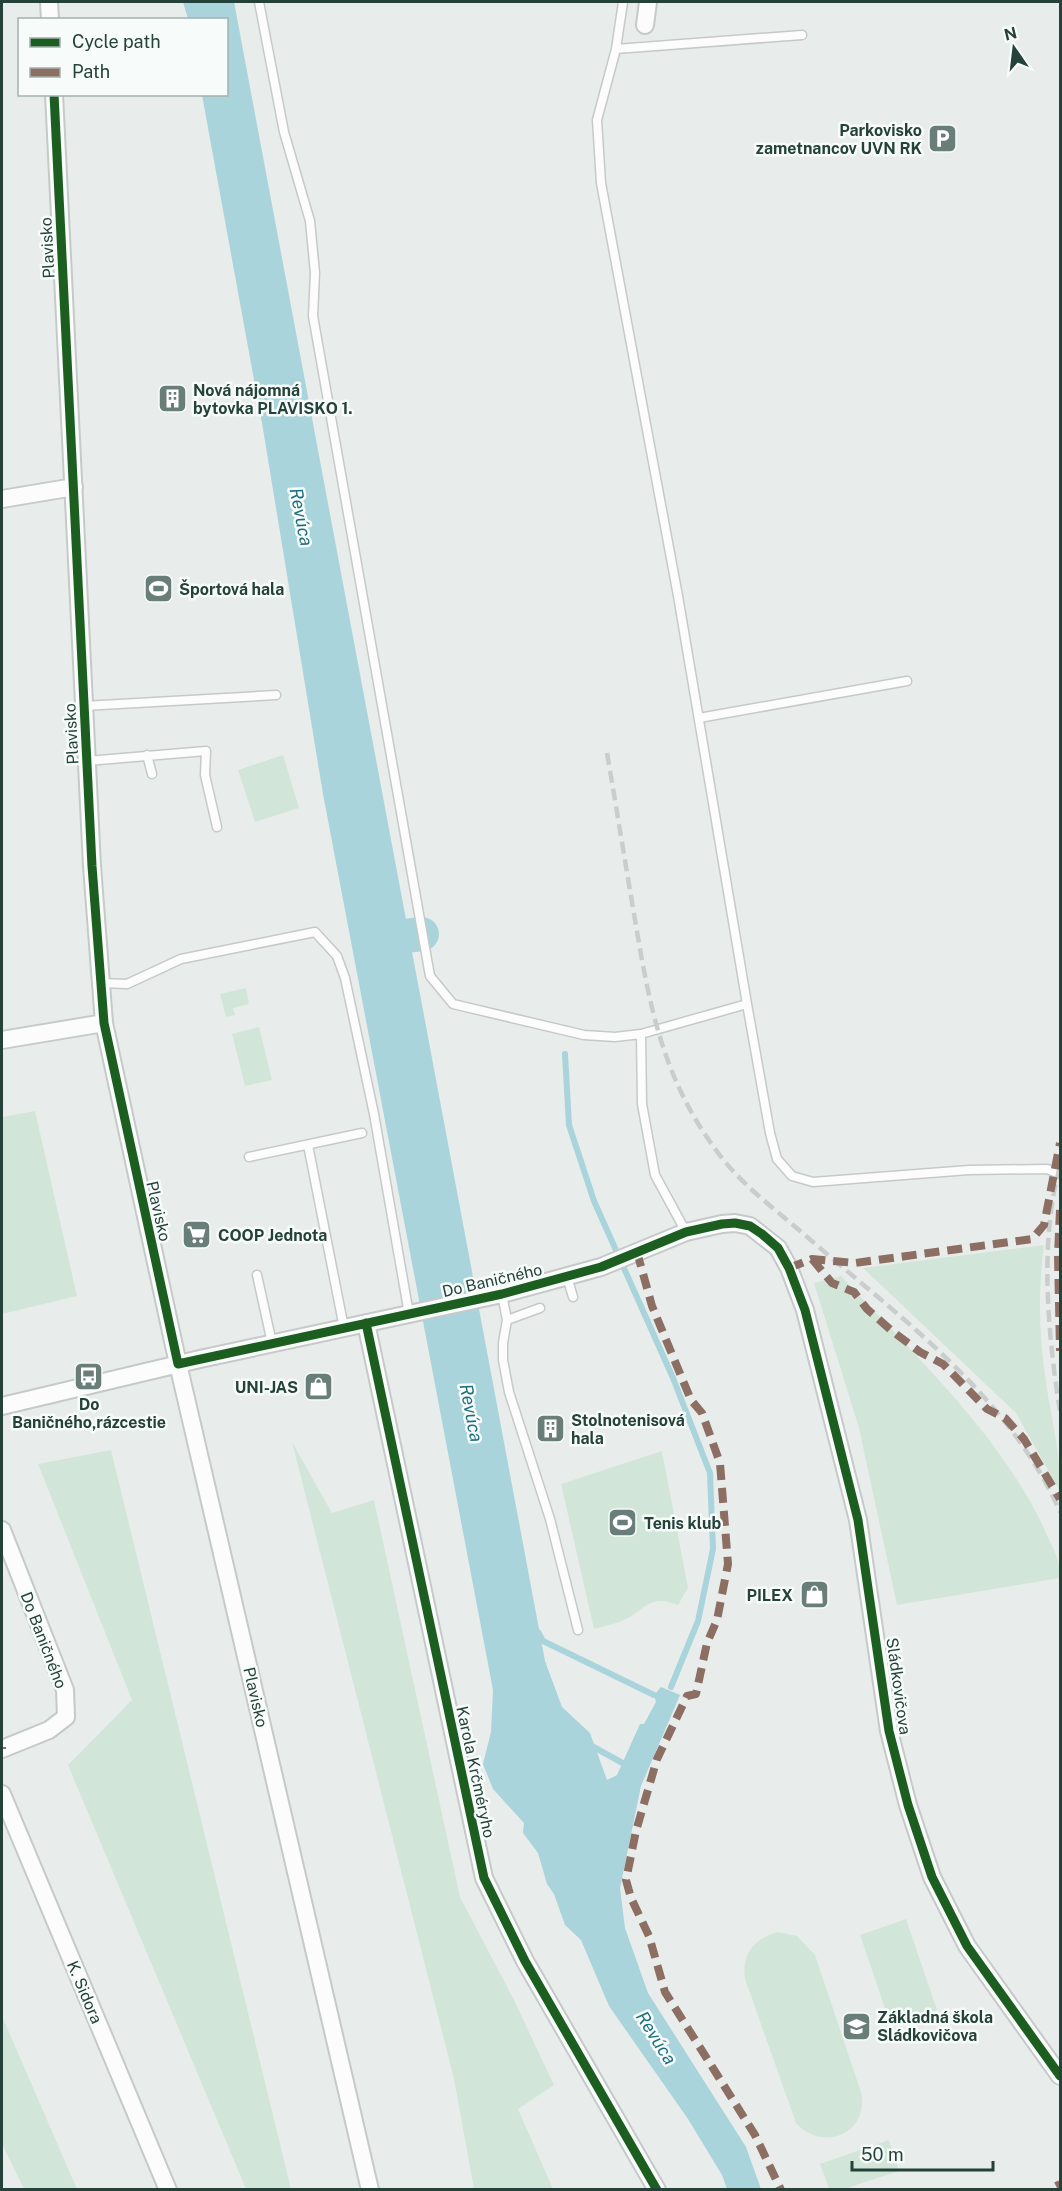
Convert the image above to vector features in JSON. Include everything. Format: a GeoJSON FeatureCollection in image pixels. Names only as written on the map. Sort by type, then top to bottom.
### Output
{"type":"FeatureCollection","features":[{"type":"Feature","properties":{"kind":"street"},"geometry":{"type":"LineString","coordinates":[[50,2],[50,18]]}},
{"type":"Feature","properties":{"kind":"street"},"geometry":{"type":"LineString","coordinates":[[645,25],[648,2]]}},
{"type":"Feature","properties":{"kind":"street","name":"Plavisko"},"geometry":{"type":"LineString","coordinates":[[54,96],[84,706],[104,1023],[178,1364],[369,2190]]}},
{"type":"Feature","properties":{"kind":"street"},"geometry":{"type":"LineString","coordinates":[[2,499],[74,487]]}},
{"type":"Feature","properties":{"kind":"street"},"geometry":{"type":"LineString","coordinates":[[2,1040],[104,1023]]}},
{"type":"Feature","properties":{"kind":"street","name":"Do Baničného"},"geometry":{"type":"LineString","coordinates":[[2,1407],[178,1364],[502,1294],[601,1267],[686,1232],[722,1224],[735,1222],[750,1226],[778,1248],[789,1268]]}},
{"type":"Feature","properties":{"kind":"street","name":"Sládkovičova"},"geometry":{"type":"LineString","coordinates":[[789,1268],[805,1310],[858,1520],[889,1731],[908,1804],[932,1877],[967,1946],[1060,2076]]}},
{"type":"Feature","properties":{"kind":"street","name":"Karola Krčméryho"},"geometry":{"type":"LineString","coordinates":[[366,1323],[484,1878],[525,1961],[657,2190]]}},
{"type":"Feature","properties":{"kind":"street","name":"Do Baničného"},"geometry":{"type":"LineString","coordinates":[[2,1530],[65,1689],[66,1717],[49,1730],[2,1749]]}},
{"type":"Feature","properties":{"kind":"street","name":"K. Sidora"},"geometry":{"type":"LineString","coordinates":[[2,1794],[168,2190]]}},
{"type":"Feature","properties":{"kind":"lane"},"geometry":{"type":"LineString","coordinates":[[259,2],[284,132],[310,221],[315,273],[312,316],[430,976],[453,1005],[584,1035],[615,1037],[641,1034],[747,1004]]}},
{"type":"Feature","properties":{"kind":"lane"},"geometry":{"type":"LineString","coordinates":[[623,2],[616,49],[597,120],[601,183],[699,718],[770,1133],[777,1159],[792,1176],[813,1182],[969,1170],[1047,1169],[1060,1174]]}},
{"type":"Feature","properties":{"kind":"lane"},"geometry":{"type":"LineString","coordinates":[[616,49],[802,35]]}},
{"type":"Feature","properties":{"kind":"lane"},"geometry":{"type":"LineString","coordinates":[[699,718],[907,681]]}},
{"type":"Feature","properties":{"kind":"lane"},"geometry":{"type":"LineString","coordinates":[[84,706],[276,695]]}},
{"type":"Feature","properties":{"kind":"lane"},"geometry":{"type":"LineString","coordinates":[[87,761],[206,751],[205,775],[217,827]]}},
{"type":"Feature","properties":{"kind":"lane"},"geometry":{"type":"LineString","coordinates":[[147,755],[152,774]]}},
{"type":"Feature","properties":{"kind":"lane"},"geometry":{"type":"LineString","coordinates":[[101,982],[127,984],[181,959],[315,932],[337,956],[345,978],[375,1114],[392,1206],[401,1278],[413,1314]]}},
{"type":"Feature","properties":{"kind":"lane"},"geometry":{"type":"LineString","coordinates":[[641,1034],[642,1104],[655,1175],[686,1232]]}},
{"type":"Feature","properties":{"kind":"lane"},"geometry":{"type":"LineString","coordinates":[[249,1157],[362,1133]]}},
{"type":"Feature","properties":{"kind":"lane"},"geometry":{"type":"LineString","coordinates":[[308,1145],[344,1328]]}},
{"type":"Feature","properties":{"kind":"lane"},"geometry":{"type":"LineString","coordinates":[[258,1275],[273,1343]]}},
{"type":"Feature","properties":{"kind":"lane"},"geometry":{"type":"LineString","coordinates":[[567,1277],[573,1298]]}},
{"type":"Feature","properties":{"kind":"lane"},"geometry":{"type":"LineString","coordinates":[[502,1294],[507,1320],[503,1343],[509,1392],[550,1519],[578,1630]]}},
{"type":"Feature","properties":{"kind":"lane"},"geometry":{"type":"LineString","coordinates":[[507,1320],[540,1308]]}},
{"type":"Feature","properties":{"kind":"green space"},"geometry":{"type":"Polygon","coordinates":[[[283,755],[299,808],[255,822],[238,770],[283,755]]]}},
{"type":"Feature","properties":{"kind":"green space"},"geometry":{"type":"Polygon","coordinates":[[[246,988],[249,1004],[233,1008],[235,1015],[226,1017],[220,994],[246,988]]]}},
{"type":"Feature","properties":{"kind":"green space"},"geometry":{"type":"Polygon","coordinates":[[[259,1027],[272,1080],[245,1086],[232,1034],[259,1027]]]}},
{"type":"Feature","properties":{"kind":"green space"},"geometry":{"type":"Polygon","coordinates":[[[35,1111],[77,1296],[2,1314],[2,1117],[35,1111]]]}},
{"type":"Feature","properties":{"kind":"green space"},"geometry":{"type":"Polygon","coordinates":[[[1044,1245],[1040,1294],[1041,1343],[1057,1447],[1060,1491],[1016,1413],[863,1268],[1044,1245]]]}},
{"type":"Feature","properties":{"kind":"green space"},"geometry":{"type":"Polygon","coordinates":[[[841,1276],[955,1398],[1007,1464],[1029,1499],[1052,1546],[1058,1561],[1060,1578],[897,1605],[859,1428],[814,1283],[841,1276]]]}},
{"type":"Feature","properties":{"kind":"green space"},"geometry":{"type":"Polygon","coordinates":[[[292,1442],[332,1513],[374,1500],[460,1897],[513,1998],[554,2085],[518,2109],[553,2189],[474,2189],[454,2079],[292,1442]]]}},
{"type":"Feature","properties":{"kind":"green space"},"geometry":{"type":"Polygon","coordinates":[[[111,1450],[291,2189],[246,2189],[68,1765],[132,1700],[38,1464],[111,1450]]]}},
{"type":"Feature","properties":{"kind":"green space","name":"Tenis klub"},"geometry":{"type":"Polygon","coordinates":[[[662,1451],[688,1588],[678,1605],[669,1602],[655,1602],[622,1621],[594,1629],[561,1484],[662,1451]]]}},
{"type":"Feature","properties":{"kind":"green space"},"geometry":{"type":"Polygon","coordinates":[[[906,1919],[937,2010],[891,2026],[860,1935],[906,1919]]]}},
{"type":"Feature","properties":{"kind":"green space"},"geometry":{"type":"Polygon","coordinates":[[[778,1932],[797,1936],[815,1955],[861,2092],[862,2106],[858,2118],[852,2128],[842,2134],[819,2137],[807,2132],[796,2123],[745,1979],[745,1962],[751,1948],[763,1938],[778,1932]]]}},
{"type":"Feature","properties":{"kind":"green space"},"geometry":{"type":"Polygon","coordinates":[[[2,2016],[77,2189],[24,2189],[2,2144],[2,2016]]]}},
{"type":"Feature","properties":{"kind":"green space"},"geometry":{"type":"Polygon","coordinates":[[[889,2140],[899,2171],[844,2189],[829,2189],[820,2164],[889,2140]]]}},
{"type":"Feature","properties":{"kind":"water"},"geometry":{"type":"Polygon","coordinates":[[[183,2],[234,2],[545,1661],[562,1707],[590,1733],[607,1780],[617,1775],[640,1724],[644,1724],[656,1702],[654,1695],[661,1687],[680,1695],[641,1786],[620,1888],[625,1928],[648,1993],[746,2147],[761,2189],[727,2189],[722,2175],[688,2119],[609,2006],[581,1940],[565,1925],[554,1894],[547,1884],[538,1853],[523,1833],[524,1823],[493,1789],[483,1764],[491,1732],[493,1690],[323,794],[263,429],[202,96],[228,96],[228,18],[188,18],[183,2]]]}},
{"type":"Feature","properties":{"kind":"waterway","name":"Revúca"},"geometry":{"type":"LineString","coordinates":[[380,939],[422,934]]}},
{"type":"Feature","properties":{"kind":"waterway","name":"Revúca"},"geometry":{"type":"LineString","coordinates":[[565,1054],[569,1125],[594,1201],[673,1378],[710,1473],[713,1549],[698,1621],[671,1687]]}},
{"type":"Feature","properties":{"kind":"waterway"},"geometry":{"type":"LineString","coordinates":[[538,1632],[543,1641],[654,1695]]}},
{"type":"Feature","properties":{"kind":"waterway"},"geometry":{"type":"LineString","coordinates":[[590,1745],[628,1766]]}},
{"type":"Feature","properties":{"kind":"railway"},"geometry":{"type":"LineString","coordinates":[[607,753],[651,1004],[669,1064],[697,1122],[725,1162],[747,1185],[914,1329],[982,1395],[1012,1431],[1038,1470],[1060,1512]]}},
{"type":"Feature","properties":{"kind":"railway"},"geometry":{"type":"LineString","coordinates":[[1060,1167],[1053,1195],[1048,1256],[1049,1320],[1060,1411]]}},
{"type":"Feature","properties":{"kind":"marked path"},"geometry":{"type":"LineString","coordinates":[[789,1268],[812,1259],[855,1263],[1032,1239],[1044,1225],[1060,1143]]}},
{"type":"Feature","properties":{"kind":"marked path"},"geometry":{"type":"LineString","coordinates":[[1060,1210],[1058,1255],[1060,1351]]}},
{"type":"Feature","properties":{"kind":"marked path"},"geometry":{"type":"LineString","coordinates":[[637,1252],[652,1306],[691,1400],[702,1413],[720,1463],[728,1564],[717,1620],[707,1643],[696,1694],[687,1696],[657,1759],[636,1831],[626,1880],[631,1898],[649,1936],[665,1992],[755,2135],[781,2190]]}},
{"type":"Feature","properties":{"kind":"marked path"},"geometry":{"type":"LineString","coordinates":[[812,1259],[832,1283],[854,1292],[867,1309],[892,1331],[920,1352],[943,1364],[987,1409],[1005,1418],[1024,1439],[1060,1499]]}},
{"type":"Feature","properties":{"kind":"marked path"},"geometry":{"type":"LineString","coordinates":[[1056,2186],[1060,2184]]}},
{"type":"Feature","properties":{"kind":"cycle path"},"geometry":{"type":"LineString","coordinates":[[54,96],[92,866],[104,1023],[178,1364],[502,1294],[601,1267],[686,1232],[735,1223],[750,1226],[762,1234],[778,1248],[789,1268],[805,1310],[858,1520],[889,1731],[908,1805],[932,1877],[967,1946],[1060,2076]]}},
{"type":"Feature","properties":{"kind":"cycle path"},"geometry":{"type":"LineString","coordinates":[[366,1323],[484,1878],[525,1961],[657,2190]]}},
{"type":"Feature","properties":{"kind":"place","name":"Parkovisko zametnancov UVN RK"},"geometry":{"type":"Point","coordinates":[943,139]}},
{"type":"Feature","properties":{"kind":"place","name":"Nová nájomná bytovka PLAVISKO 1."},"geometry":{"type":"Point","coordinates":[172,399]}},
{"type":"Feature","properties":{"kind":"place","name":"Športová hala"},"geometry":{"type":"Point","coordinates":[158,589]}},
{"type":"Feature","properties":{"kind":"place","name":"COOP Jednota"},"geometry":{"type":"Point","coordinates":[197,1235]}},
{"type":"Feature","properties":{"kind":"place","name":"Do Baničného,rázcestie"},"geometry":{"type":"Point","coordinates":[89,1376]}},
{"type":"Feature","properties":{"kind":"place","name":"UNI-JAS"},"geometry":{"type":"Point","coordinates":[319,1387]}},
{"type":"Feature","properties":{"kind":"place","name":"Stolnotenisová hala"},"geometry":{"type":"Point","coordinates":[550,1429]}},
{"type":"Feature","properties":{"kind":"place","name":"Tenis klub"},"geometry":{"type":"Point","coordinates":[623,1523]}},
{"type":"Feature","properties":{"kind":"place","name":"PILEX"},"geometry":{"type":"Point","coordinates":[814,1595]}},
{"type":"Feature","properties":{"kind":"place","name":"Základná škola Sládkovičova"},"geometry":{"type":"Point","coordinates":[856,2026]}}]}
